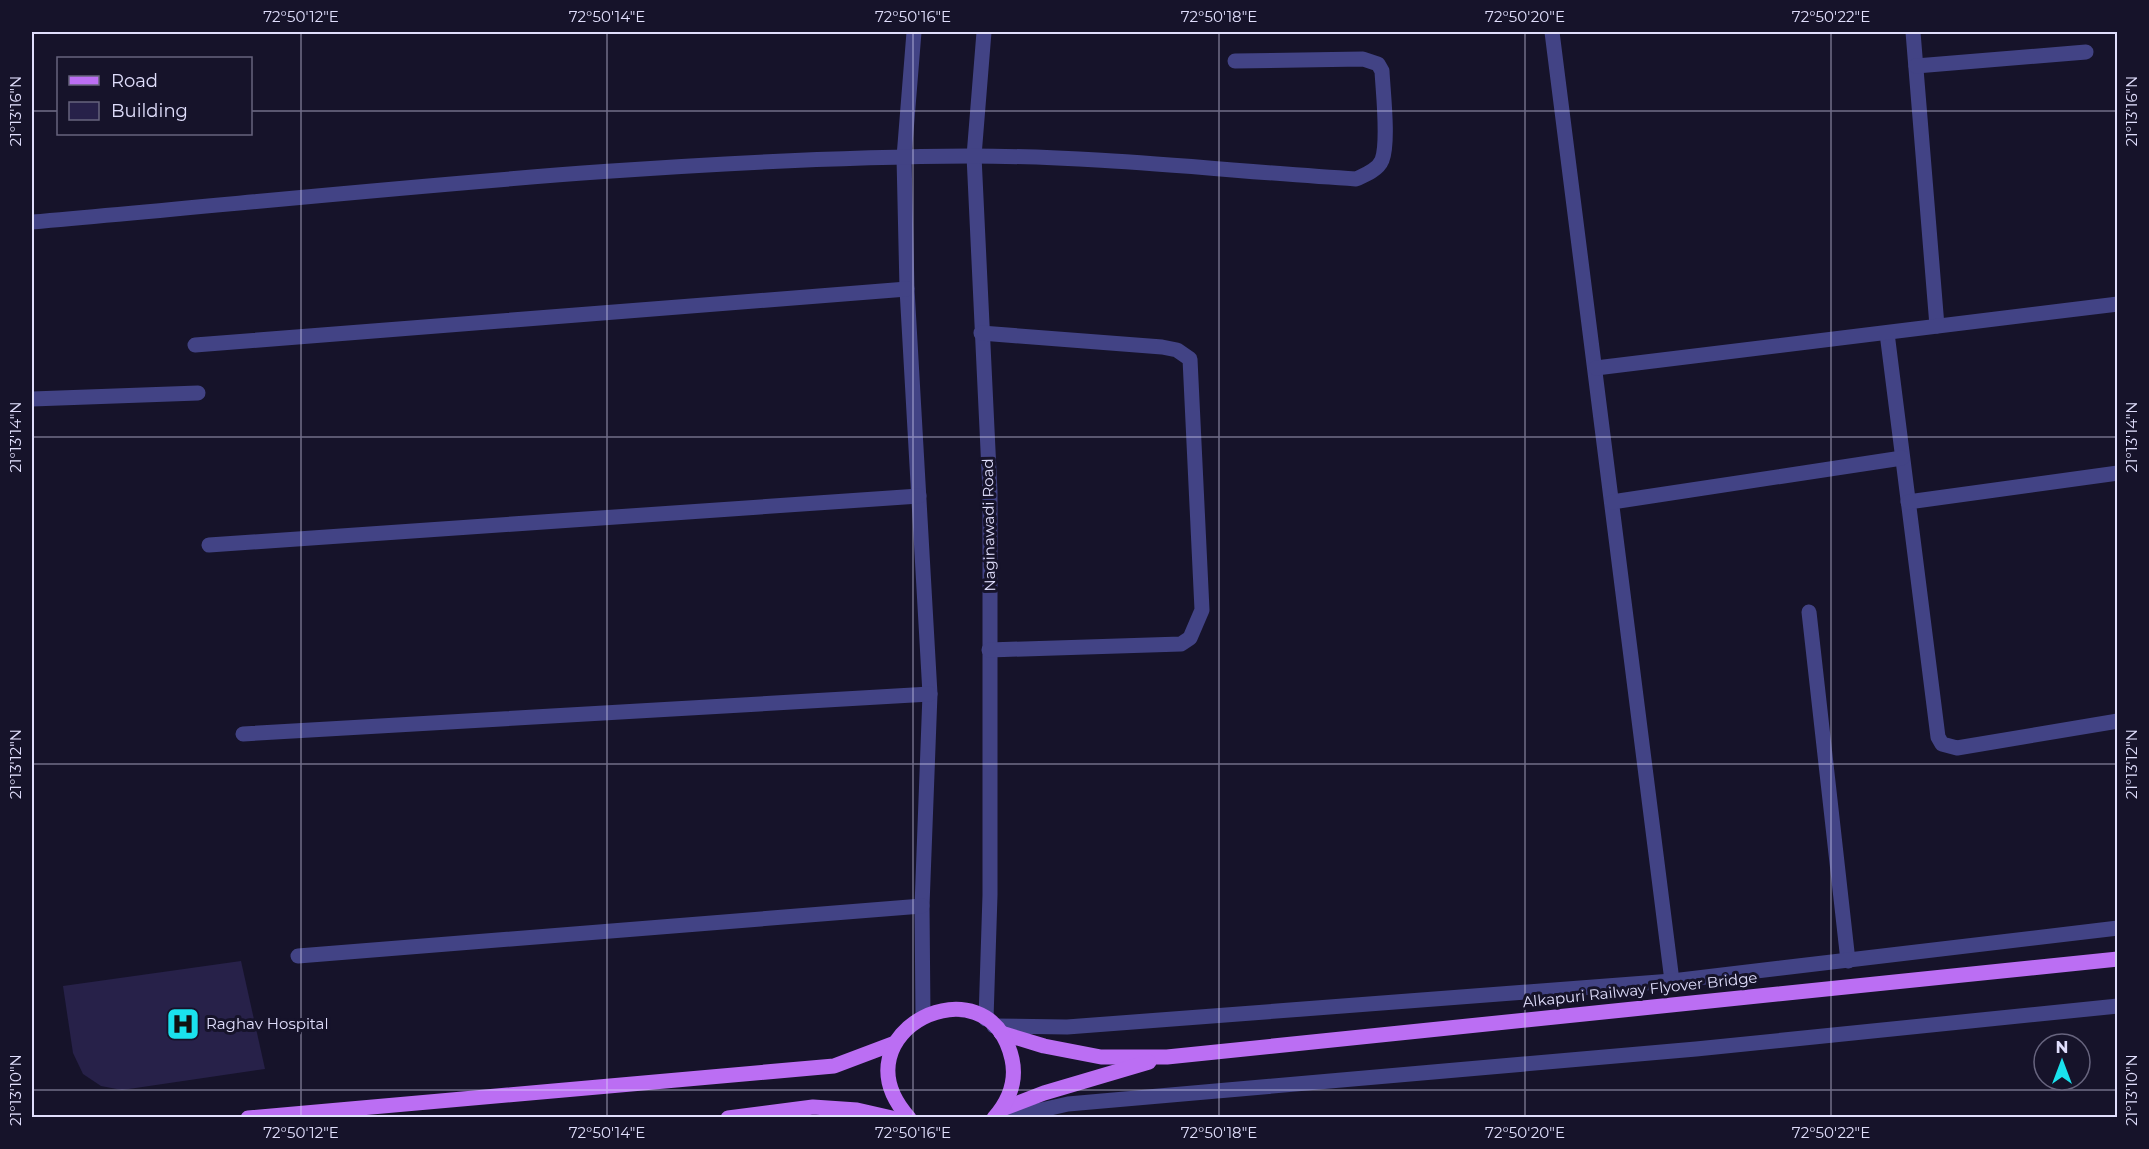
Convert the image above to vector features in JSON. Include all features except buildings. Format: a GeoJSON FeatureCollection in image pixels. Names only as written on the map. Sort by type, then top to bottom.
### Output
{"type":"FeatureCollection","features":[{"type":"Feature","properties":{"kind":"main road","name":"Alkapuri Railway Flyover Bridge"},"geometry":{"type":"LineString","coordinates":[[923,1016],[949,1009],[968,1011],[994,1026],[1044,1046],[1101,1057],[1167,1057],[2118,959]]}},
{"type":"Feature","properties":{"kind":"main road"},"geometry":{"type":"LineString","coordinates":[[909,1118],[898,1106],[890,1086],[888,1064],[895,1043],[908,1026],[923,1016]]}},
{"type":"Feature","properties":{"kind":"main road"},"geometry":{"type":"LineString","coordinates":[[994,1026],[1010,1050],[1015,1069],[1012,1089],[1001,1115]]}},
{"type":"Feature","properties":{"kind":"main road"},"geometry":{"type":"LineString","coordinates":[[248,1118],[834,1066],[895,1043]]}},
{"type":"Feature","properties":{"kind":"main road","name":"Alkapuri Railway Flyover Bridge"},"geometry":{"type":"LineString","coordinates":[[1001,1115],[1044,1093],[1167,1057]]}},
{"type":"Feature","properties":{"kind":"main road"},"geometry":{"type":"LineString","coordinates":[[739,1117],[813,1107],[856,1110],[892,1118]]}},
{"type":"Feature","properties":{"kind":"street"},"geometry":{"type":"LineString","coordinates":[[914,32],[904,157],[907,289],[930,694],[922,906],[923,1016]]}},
{"type":"Feature","properties":{"kind":"street","name":"Naginawadi Road"},"geometry":{"type":"LineString","coordinates":[[984,32],[974,156],[990,492],[990,895],[994,1026]]}},
{"type":"Feature","properties":{"kind":"street"},"geometry":{"type":"LineString","coordinates":[[1552,32],[1672,981]]}},
{"type":"Feature","properties":{"kind":"street"},"geometry":{"type":"LineString","coordinates":[[1913,32],[1936,326]]}},
{"type":"Feature","properties":{"kind":"street"},"geometry":{"type":"LineString","coordinates":[[1916,66],[2086,52]]}},
{"type":"Feature","properties":{"kind":"street"},"geometry":{"type":"LineString","coordinates":[[32,222],[503,177],[904,157],[1044,157],[1356,179],[1370,173],[1382,162],[1385,146],[1382,71],[1378,64],[1363,59],[1235,61]]}},
{"type":"Feature","properties":{"kind":"street"},"geometry":{"type":"LineString","coordinates":[[195,345],[907,289]]}},
{"type":"Feature","properties":{"kind":"street"},"geometry":{"type":"LineString","coordinates":[[1596,368],[2118,304]]}},
{"type":"Feature","properties":{"kind":"street"},"geometry":{"type":"LineString","coordinates":[[981,333],[1162,347],[1177,350],[1190,359],[1202,610],[1190,638],[1181,644],[989,650]]}},
{"type":"Feature","properties":{"kind":"street"},"geometry":{"type":"LineString","coordinates":[[1887,333],[1938,737],[1941,744],[1958,748],[2118,722]]}},
{"type":"Feature","properties":{"kind":"street"},"geometry":{"type":"LineString","coordinates":[[32,399],[198,393]]}},
{"type":"Feature","properties":{"kind":"street"},"geometry":{"type":"LineString","coordinates":[[1612,502],[1902,458]]}},
{"type":"Feature","properties":{"kind":"street"},"geometry":{"type":"LineString","coordinates":[[1908,502],[2118,473]]}},
{"type":"Feature","properties":{"kind":"street"},"geometry":{"type":"LineString","coordinates":[[209,545],[919,496]]}},
{"type":"Feature","properties":{"kind":"street"},"geometry":{"type":"LineString","coordinates":[[1809,612],[1848,961]]}},
{"type":"Feature","properties":{"kind":"street"},"geometry":{"type":"LineString","coordinates":[[243,734],[930,694]]}},
{"type":"Feature","properties":{"kind":"street"},"geometry":{"type":"LineString","coordinates":[[298,956],[922,906]]}},
{"type":"Feature","properties":{"kind":"street"},"geometry":{"type":"LineString","coordinates":[[994,1026],[1068,1027],[1672,981],[2118,928]]}},
{"type":"Feature","properties":{"kind":"street"},"geometry":{"type":"LineString","coordinates":[[1001,1115],[1068,1104],[1696,1048],[2118,1006]]}},
{"type":"Feature","properties":{"kind":"place","name":"Raghav Hospital"},"geometry":{"type":"Point","coordinates":[183,1024]}}]}
